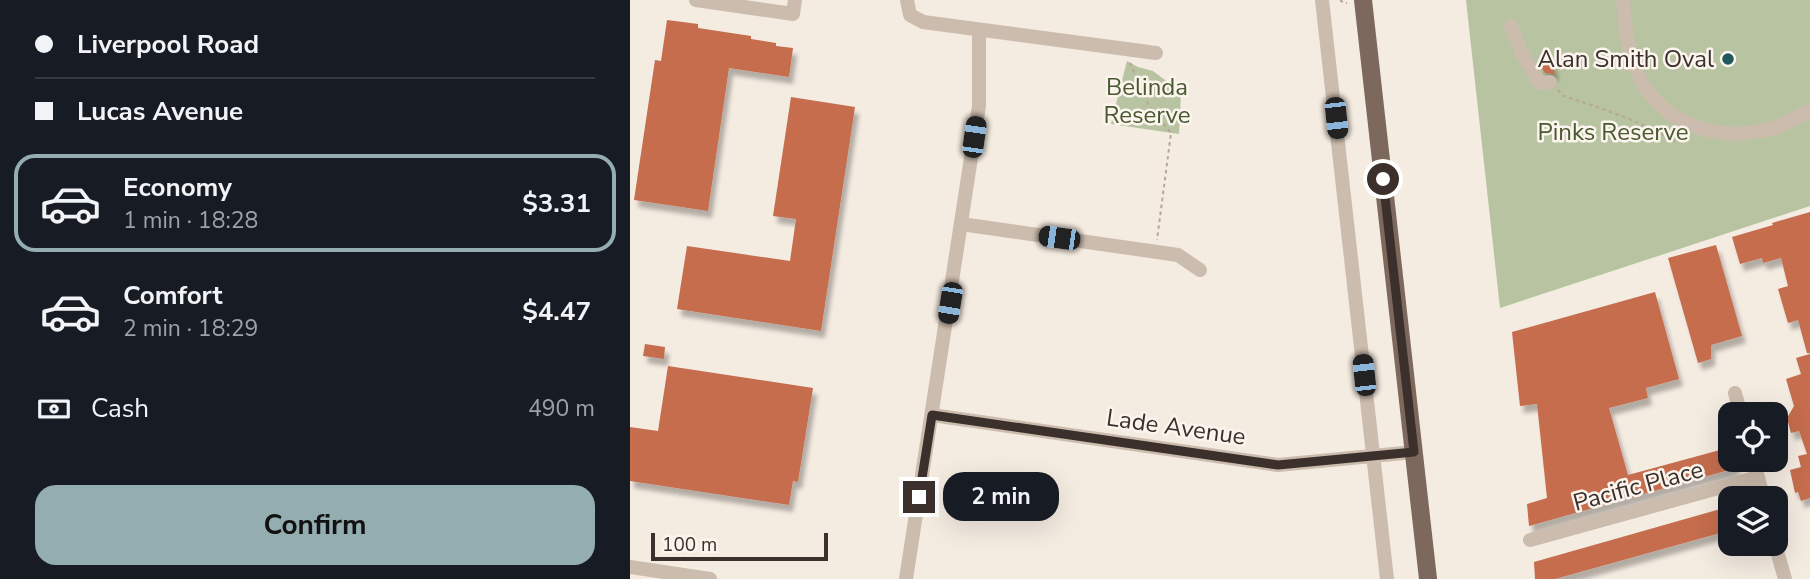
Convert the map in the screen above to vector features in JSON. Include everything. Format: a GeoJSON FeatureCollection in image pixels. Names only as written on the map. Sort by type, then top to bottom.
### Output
{"type":"FeatureCollection","features":[{"type":"Feature","properties":{"kind":"main road"},"geometry":{"type":"LineString","coordinates":[[1357,1],[1428,579]]}},
{"type":"Feature","properties":{"kind":"street"},"geometry":{"type":"LineString","coordinates":[[696,0],[793,14],[795,0]]}},
{"type":"Feature","properties":{"kind":"street"},"geometry":{"type":"LineString","coordinates":[[907,0],[910,15],[923,22],[1156,53]]}},
{"type":"Feature","properties":{"kind":"street"},"geometry":{"type":"LineString","coordinates":[[1322,0],[1387,579]]}},
{"type":"Feature","properties":{"kind":"street"},"geometry":{"type":"LineString","coordinates":[[1623,0],[1632,61],[1639,77],[1663,108],[1694,128],[1738,134],[1761,131],[1783,125],[1810,110]]}},
{"type":"Feature","properties":{"kind":"street"},"geometry":{"type":"LineString","coordinates":[[1511,26],[1522,54],[1540,83],[1550,82]]}},
{"type":"Feature","properties":{"kind":"street"},"geometry":{"type":"LineString","coordinates":[[906,579],[979,106],[979,30]]}},
{"type":"Feature","properties":{"kind":"street"},"geometry":{"type":"LineString","coordinates":[[961,224],[1178,255],[1200,270]]}},
{"type":"Feature","properties":{"kind":"street"},"geometry":{"type":"LineString","coordinates":[[1735,393],[1737,402]]}},
{"type":"Feature","properties":{"kind":"street","name":"Lade Avenue"},"geometry":{"type":"LineString","coordinates":[[932,415],[1278,465],[1414,452]]}},
{"type":"Feature","properties":{"kind":"street"},"geometry":{"type":"LineString","coordinates":[[1757,472],[1760,486]]}},
{"type":"Feature","properties":{"kind":"street","name":"Pacific Place"},"geometry":{"type":"LineString","coordinates":[[1530,540],[1758,477]]}},
{"type":"Feature","properties":{"kind":"street"},"geometry":{"type":"LineString","coordinates":[[1778,556],[1784,579]]}},
{"type":"Feature","properties":{"kind":"street"},"geometry":{"type":"LineString","coordinates":[[630,567],[710,579]]}},
{"type":"Feature","properties":{"kind":"path"},"geometry":{"type":"LineString","coordinates":[[1340,0],[1344,4],[1357,1]]}},
{"type":"Feature","properties":{"kind":"path"},"geometry":{"type":"LineString","coordinates":[[1130,61],[1148,104],[1171,133],[1156,252]]}},
{"type":"Feature","properties":{"kind":"path"},"geometry":{"type":"LineString","coordinates":[[1550,82],[1564,96],[1634,121],[1674,141],[1686,123]]}},
{"type":"Feature","properties":{"kind":"green space","name":"Pinks Reserve"},"geometry":{"type":"Polygon","coordinates":[[[1466,0],[1810,0],[1810,206],[1500,308],[1466,0]]]}},
{"type":"Feature","properties":{"kind":"green space","name":"Belinda Reserve"},"geometry":{"type":"Polygon","coordinates":[[[1127,61],[1153,71],[1181,92],[1179,134],[1111,124],[1127,61]]]}},
{"type":"Feature","properties":{"kind":"building"},"geometry":{"type":"Polygon","coordinates":[[[667,20],[698,24],[698,28],[751,36],[751,39],[793,48],[789,77],[729,68],[708,211],[634,200],[655,60],[661,61],[667,20]]]}},
{"type":"Feature","properties":{"kind":"building"},"geometry":{"type":"Polygon","coordinates":[[[1551,59],[1555,74],[1545,73],[1538,62],[1551,59]]]}},
{"type":"Feature","properties":{"kind":"building"},"geometry":{"type":"Polygon","coordinates":[[[791,97],[855,107],[821,331],[677,309],[687,246],[790,261],[796,219],[773,216],[791,97]]]}},
{"type":"Feature","properties":{"kind":"building"},"geometry":{"type":"Polygon","coordinates":[[[1810,212],[1810,353],[1807,353],[1798,320],[1788,323],[1778,289],[1788,286],[1781,258],[1763,263],[1762,258],[1740,264],[1732,237],[1810,212]]]}},
{"type":"Feature","properties":{"kind":"building"},"geometry":{"type":"Polygon","coordinates":[[[1716,245],[1742,336],[1711,345],[1711,359],[1698,363],[1668,258],[1716,245]]]}},
{"type":"Feature","properties":{"kind":"building"},"geometry":{"type":"Polygon","coordinates":[[[1655,292],[1679,379],[1646,388],[1648,398],[1609,408],[1628,475],[1718,451],[1718,472],[1722,472],[1529,526],[1527,504],[1547,498],[1537,404],[1520,406],[1512,332],[1655,292]]]}},
{"type":"Feature","properties":{"kind":"building"},"geometry":{"type":"Polygon","coordinates":[[[645,344],[665,347],[664,359],[643,356],[645,344]]]}},
{"type":"Feature","properties":{"kind":"building"},"geometry":{"type":"Polygon","coordinates":[[[1810,354],[1810,498],[1801,501],[1798,492],[1795,493],[1790,470],[1801,467],[1798,456],[1807,454],[1799,431],[1791,433],[1788,416],[1794,406],[1786,379],[1801,374],[1796,358],[1810,354]]]}},
{"type":"Feature","properties":{"kind":"building"},"geometry":{"type":"Polygon","coordinates":[[[668,366],[813,388],[798,482],[793,481],[789,505],[630,481],[630,427],[658,431],[668,366]]]}},
{"type":"Feature","properties":{"kind":"building"},"geometry":{"type":"Polygon","coordinates":[[[1718,510],[1718,534],[1555,579],[1535,579],[1534,562],[1718,510]]]}},
{"type":"Feature","properties":{"kind":"place","name":"Alan Smith Oval"},"geometry":{"type":"Point","coordinates":[1728,59]}},
{"type":"Feature","properties":{"kind":"route"},"geometry":{"type":"LineString","coordinates":[[919,497],[932,415],[1278,465],[1414,452],[1383,179]]}}]}
